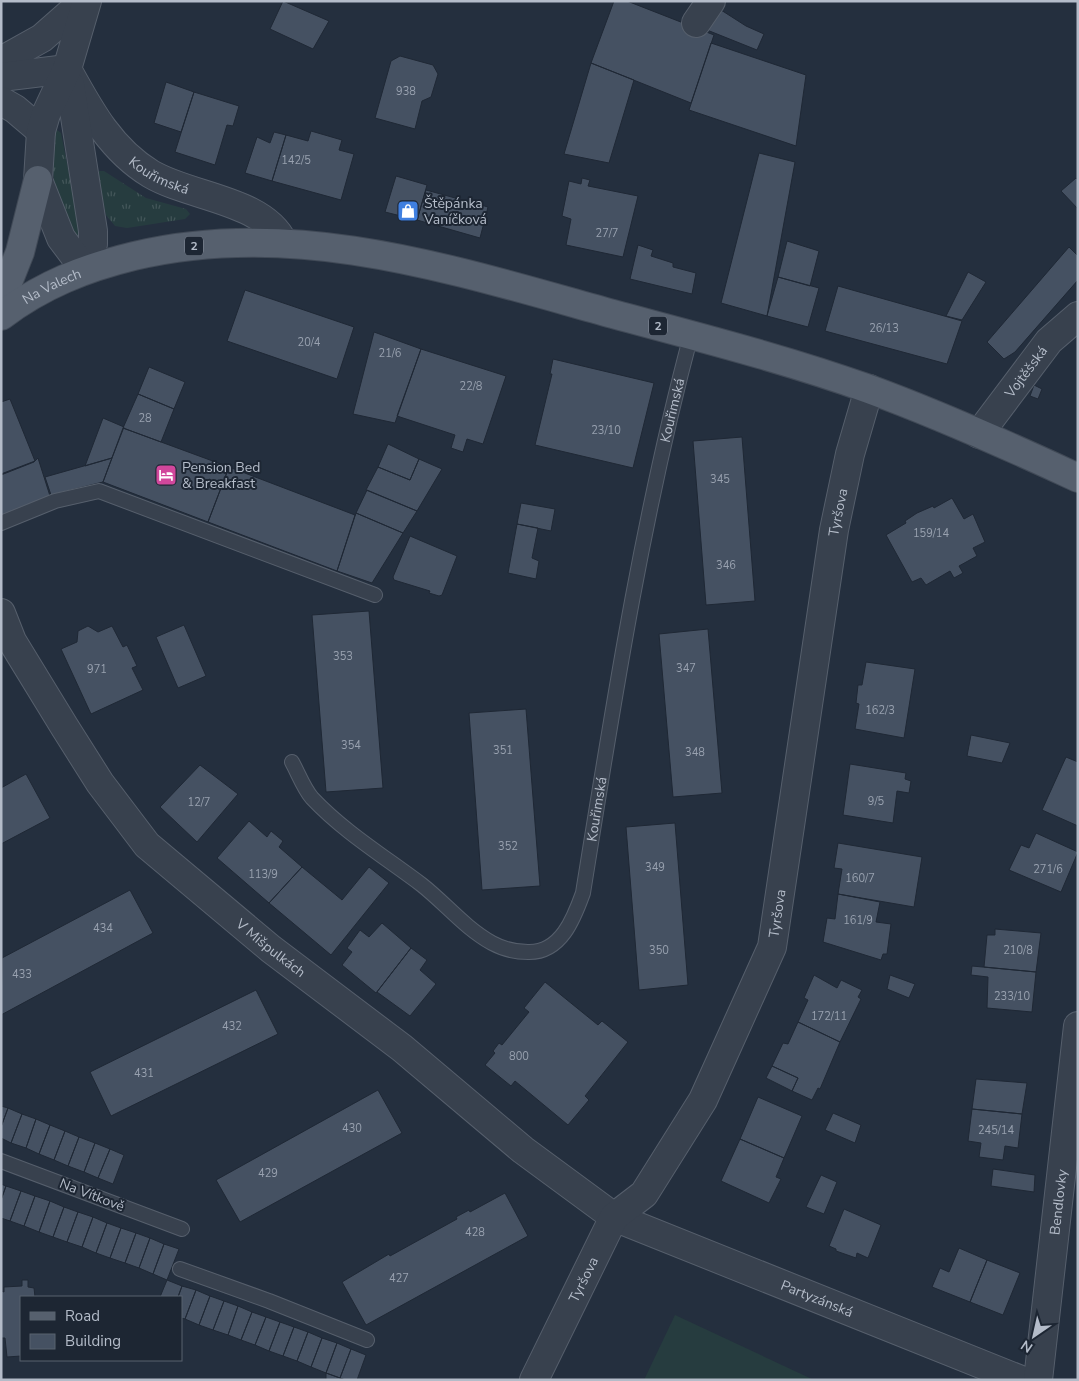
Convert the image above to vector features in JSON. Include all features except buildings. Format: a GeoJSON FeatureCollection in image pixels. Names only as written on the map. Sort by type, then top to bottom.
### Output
{"type":"FeatureCollection","features":[{"type":"Feature","properties":{"kind":"main road"},"geometry":{"type":"LineString","coordinates":[[1,300],[20,252],[38,180]]}},
{"type":"Feature","properties":{"kind":"main road","name":"2"},"geometry":{"type":"LineString","coordinates":[[96,267],[164,249],[253,241],[328,246],[472,274],[691,335],[869,389],[979,434],[1078,478]]}},
{"type":"Feature","properties":{"kind":"main road","name":"Na Valech"},"geometry":{"type":"LineString","coordinates":[[1,316],[41,289],[96,267]]}},
{"type":"Feature","properties":{"kind":"street"},"geometry":{"type":"LineString","coordinates":[[1,61],[42,38],[86,1]]}},
{"type":"Feature","properties":{"kind":"street"},"geometry":{"type":"LineString","coordinates":[[86,1],[68,68],[52,96],[41,131],[38,180],[61,238],[96,267]]}},
{"type":"Feature","properties":{"kind":"street"},"geometry":{"type":"LineString","coordinates":[[1,77],[68,68]]}},
{"type":"Feature","properties":{"kind":"street"},"geometry":{"type":"LineString","coordinates":[[68,68],[93,231],[96,267]]}},
{"type":"Feature","properties":{"kind":"street","name":"Kouřimská"},"geometry":{"type":"LineString","coordinates":[[68,68],[86,104],[110,140],[137,164],[153,175],[176,185],[256,215],[274,228],[283,242]]}},
{"type":"Feature","properties":{"kind":"street"},"geometry":{"type":"LineString","coordinates":[[1,101],[15,109],[41,131]]}},
{"type":"Feature","properties":{"kind":"street","name":"Vojtěšská"},"geometry":{"type":"LineString","coordinates":[[979,434],[1049,341],[1078,316]]}},
{"type":"Feature","properties":{"kind":"street","name":"Tyršova"},"geometry":{"type":"LineString","coordinates":[[534,1380],[614,1217],[644,1194],[703,1100],[772,946],[834,530],[850,454],[869,389]]}},
{"type":"Feature","properties":{"kind":"street","name":"V Mišpulkách"},"geometry":{"type":"LineString","coordinates":[[1,613],[6,646],[100,783],[147,845],[271,949],[402,1048],[523,1150],[614,1217]]}},
{"type":"Feature","properties":{"kind":"street","name":"Bendlovky"},"geometry":{"type":"LineString","coordinates":[[1038,1380],[1078,1026]]}},
{"type":"Feature","properties":{"kind":"street","name":"Partyzánská"},"geometry":{"type":"LineString","coordinates":[[614,1217],[1021,1380]]}},
{"type":"Feature","properties":{"kind":"lane","name":"Kouřimská"},"geometry":{"type":"LineString","coordinates":[[292,762],[311,797],[359,840],[422,886],[468,927],[491,942],[506,949],[530,952],[546,949],[562,936],[574,919],[583,893],[620,666],[662,452],[691,335]]}},
{"type":"Feature","properties":{"kind":"lane"},"geometry":{"type":"LineString","coordinates":[[1,524],[55,501],[99,491],[375,595]]}},
{"type":"Feature","properties":{"kind":"lane","name":"Na Vítkově"},"geometry":{"type":"LineString","coordinates":[[1,1161],[182,1229]]}},
{"type":"Feature","properties":{"kind":"lane"},"geometry":{"type":"LineString","coordinates":[[180,1269],[269,1301],[367,1340]]}},
{"type":"Feature","properties":{"kind":"green space"},"geometry":{"type":"Polygon","coordinates":[[[57,130],[61,133],[81,233],[77,239],[57,205],[53,172],[53,134],[57,130]]]}},
{"type":"Feature","properties":{"kind":"green space"},"geometry":{"type":"Polygon","coordinates":[[[99,171],[104,171],[146,198],[186,209],[190,214],[185,219],[127,228],[115,226],[106,215],[97,177],[99,171]]]}},
{"type":"Feature","properties":{"kind":"green space"},"geometry":{"type":"Polygon","coordinates":[[[675,1315],[814,1380],[644,1380],[675,1315]]]}},
{"type":"Feature","properties":{"kind":"place","name":"Štěpánka Vaníčková"},"geometry":{"type":"Point","coordinates":[408,211]}},
{"type":"Feature","properties":{"kind":"place","name":"Pension Bed & Breakfast"},"geometry":{"type":"Point","coordinates":[166,475]}}]}
